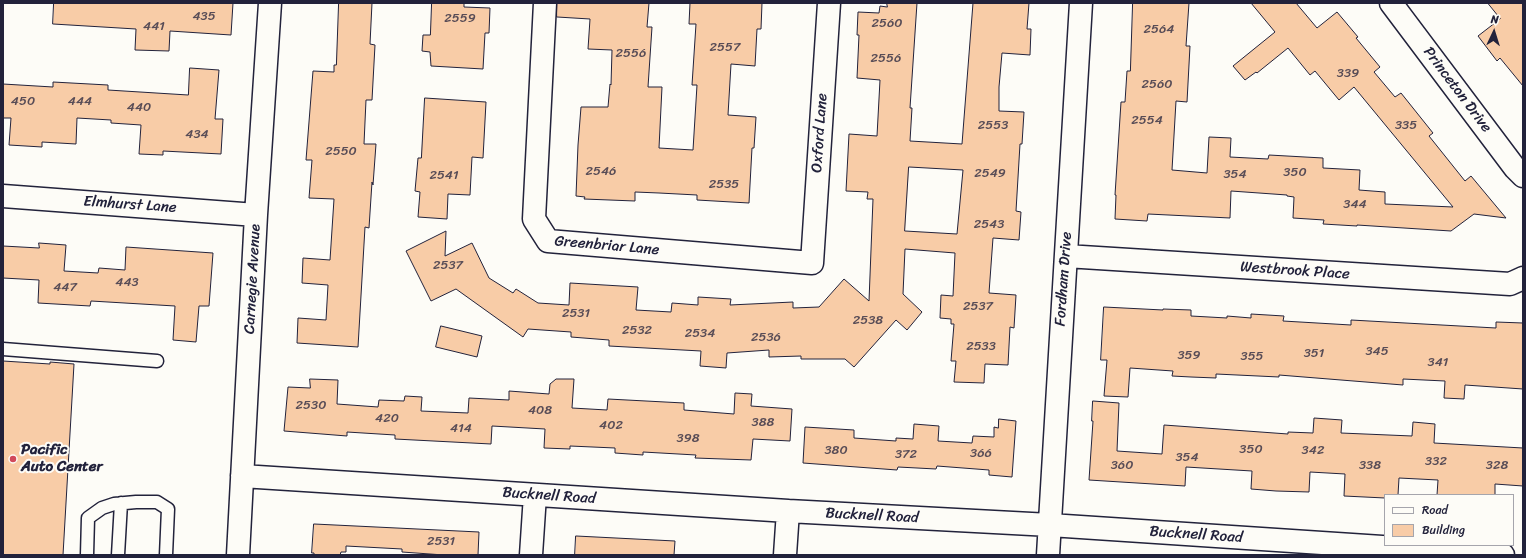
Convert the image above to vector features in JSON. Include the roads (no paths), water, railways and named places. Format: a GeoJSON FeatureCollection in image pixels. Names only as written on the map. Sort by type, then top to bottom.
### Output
{"type":"FeatureCollection","features":[{"type":"Feature","properties":{"kind":"street","name":"Carnegie Avenue"},"geometry":{"type":"LineString","coordinates":[[238,555],[256,215],[270,3]]}},
{"type":"Feature","properties":{"kind":"street","name":"Greenbriar Lane"},"geometry":{"type":"LineString","coordinates":[[546,3],[534,219],[548,241],[812,263]]}},
{"type":"Feature","properties":{"kind":"street","name":"Oxford Lane"},"geometry":{"type":"LineString","coordinates":[[812,263],[829,3]]}},
{"type":"Feature","properties":{"kind":"street","name":"Fordham Drive"},"geometry":{"type":"LineString","coordinates":[[1048,555],[1081,3]]}},
{"type":"Feature","properties":{"kind":"street","name":"Princeton Drive"},"geometry":{"type":"LineString","coordinates":[[1391,3],[1515,168],[1523,176]]}},
{"type":"Feature","properties":{"kind":"street","name":"Elmhurst Lane"},"geometry":{"type":"LineString","coordinates":[[3,196],[256,215]]}},
{"type":"Feature","properties":{"kind":"street","name":"Westbrook Place"},"geometry":{"type":"LineString","coordinates":[[1066,256],[1510,284],[1523,278]]}},
{"type":"Feature","properties":{"kind":"street","name":"Bucknell Road"},"geometry":{"type":"LineString","coordinates":[[242,476],[788,511],[1050,525],[1312,549],[1502,555]]}},
{"type":"Feature","properties":{"kind":"street"},"geometry":{"type":"LineString","coordinates":[[531,555],[535,495]]}},
{"type":"Feature","properties":{"kind":"street"},"geometry":{"type":"LineString","coordinates":[[785,555],[788,511]]}},
{"type":"Feature","properties":{"kind":"lane"},"geometry":{"type":"LineString","coordinates":[[3,348],[157,361]]}},
{"type":"Feature","properties":{"kind":"lane"},"geometry":{"type":"LineString","coordinates":[[87,555],[88,518],[102,508],[121,503],[157,502],[168,509],[166,555]]}},
{"type":"Feature","properties":{"kind":"lane"},"geometry":{"type":"LineString","coordinates":[[118,555],[121,503]]}},
{"type":"Feature","properties":{"kind":"place","name":"Pacific Auto Center"},"geometry":{"type":"Point","coordinates":[13,459]}}]}
